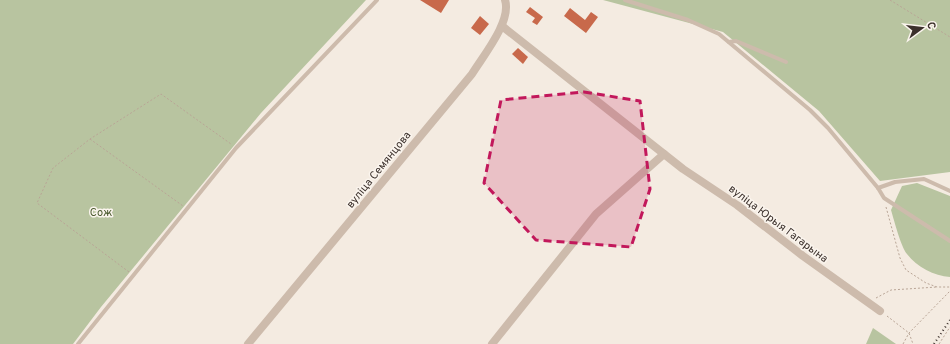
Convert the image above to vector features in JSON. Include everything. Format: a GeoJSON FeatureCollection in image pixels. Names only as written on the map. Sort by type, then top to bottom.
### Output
{"type":"FeatureCollection","features":[{"type":"Feature","properties":{"kind":"street","name":"вуліца Семянцова"},"geometry":{"type":"LineString","coordinates":[[248,344],[472,74],[502,26],[507,5],[505,0]]}},
{"type":"Feature","properties":{"kind":"street","name":"вуліца Юрыя Гагарына"},"geometry":{"type":"LineString","coordinates":[[502,26],[664,154],[737,205],[802,256],[880,311]]}},
{"type":"Feature","properties":{"kind":"street"},"geometry":{"type":"LineString","coordinates":[[492,344],[596,214],[664,154]]}},
{"type":"Feature","properties":{"kind":"lane"},"geometry":{"type":"LineString","coordinates":[[78,344],[236,148],[377,0]]}},
{"type":"Feature","properties":{"kind":"lane"},"geometry":{"type":"LineString","coordinates":[[625,0],[707,27],[719,34],[810,110],[828,128],[878,188],[884,198],[950,241]]}},
{"type":"Feature","properties":{"kind":"lane"},"geometry":{"type":"LineString","coordinates":[[729,42],[736,40],[786,62]]}},
{"type":"Feature","properties":{"kind":"lane"},"geometry":{"type":"LineString","coordinates":[[878,188],[895,182],[924,179],[950,190]]}},
{"type":"Feature","properties":{"kind":"path"},"geometry":{"type":"LineString","coordinates":[[890,0],[950,37]]}},
{"type":"Feature","properties":{"kind":"path"},"geometry":{"type":"LineString","coordinates":[[134,276],[37,203],[53,168],[90,139],[161,94],[236,148]]}},
{"type":"Feature","properties":{"kind":"path"},"geometry":{"type":"LineString","coordinates":[[90,139],[186,209]]}},
{"type":"Feature","properties":{"kind":"path"},"geometry":{"type":"LineString","coordinates":[[884,198],[900,258],[906,270],[926,283],[937,287]]}},
{"type":"Feature","properties":{"kind":"path"},"geometry":{"type":"LineString","coordinates":[[867,302],[891,290],[950,286]]}},
{"type":"Feature","properties":{"kind":"path"},"geometry":{"type":"LineString","coordinates":[[903,344],[909,333],[950,291]]}},
{"type":"Feature","properties":{"kind":"path"},"geometry":{"type":"LineString","coordinates":[[880,311],[909,333],[913,344]]}},
{"type":"Feature","properties":{"kind":"path"},"geometry":{"type":"LineString","coordinates":[[939,344],[950,327]]}},
{"type":"Feature","properties":{"kind":"highlighted area"},"geometry":{"type":"Polygon","coordinates":[[[584,92],[640,101],[650,189],[631,247],[536,240],[484,183],[501,100],[584,92]]]}},
{"type":"Feature","properties":{"kind":"green space","name":"Сож"},"geometry":{"type":"Polygon","coordinates":[[[0,0],[366,0],[261,113],[101,307],[73,344],[0,344],[0,0]]]}},
{"type":"Feature","properties":{"kind":"green space"},"geometry":{"type":"Polygon","coordinates":[[[603,0],[950,0],[950,172],[880,181],[819,111],[723,32],[603,0]]]}},
{"type":"Feature","properties":{"kind":"green space"},"geometry":{"type":"Polygon","coordinates":[[[917,183],[950,196],[950,277],[932,273],[921,267],[907,254],[900,240],[891,210],[902,186],[917,183]]]}},
{"type":"Feature","properties":{"kind":"green space"},"geometry":{"type":"Polygon","coordinates":[[[873,328],[896,344],[866,344],[873,328]]]}},
{"type":"Feature","properties":{"kind":"building"},"geometry":{"type":"Polygon","coordinates":[[[420,0],[449,0],[441,13],[420,0]]]}},
{"type":"Feature","properties":{"kind":"building"},"geometry":{"type":"Polygon","coordinates":[[[530,7],[543,17],[537,25],[532,22],[535,18],[526,12],[530,7]]]}},
{"type":"Feature","properties":{"kind":"building"},"geometry":{"type":"Polygon","coordinates":[[[570,8],[585,20],[591,12],[598,17],[586,33],[564,16],[570,8]]]}},
{"type":"Feature","properties":{"kind":"building"},"geometry":{"type":"Polygon","coordinates":[[[480,16],[489,24],[480,35],[471,28],[480,16]]]}},
{"type":"Feature","properties":{"kind":"building"},"geometry":{"type":"Polygon","coordinates":[[[518,48],[528,57],[523,64],[512,54],[518,48]]]}},
{"type":"Feature","properties":{"kind":"railway"},"geometry":{"type":"LineString","coordinates":[[934,344],[950,320]]}}]}
